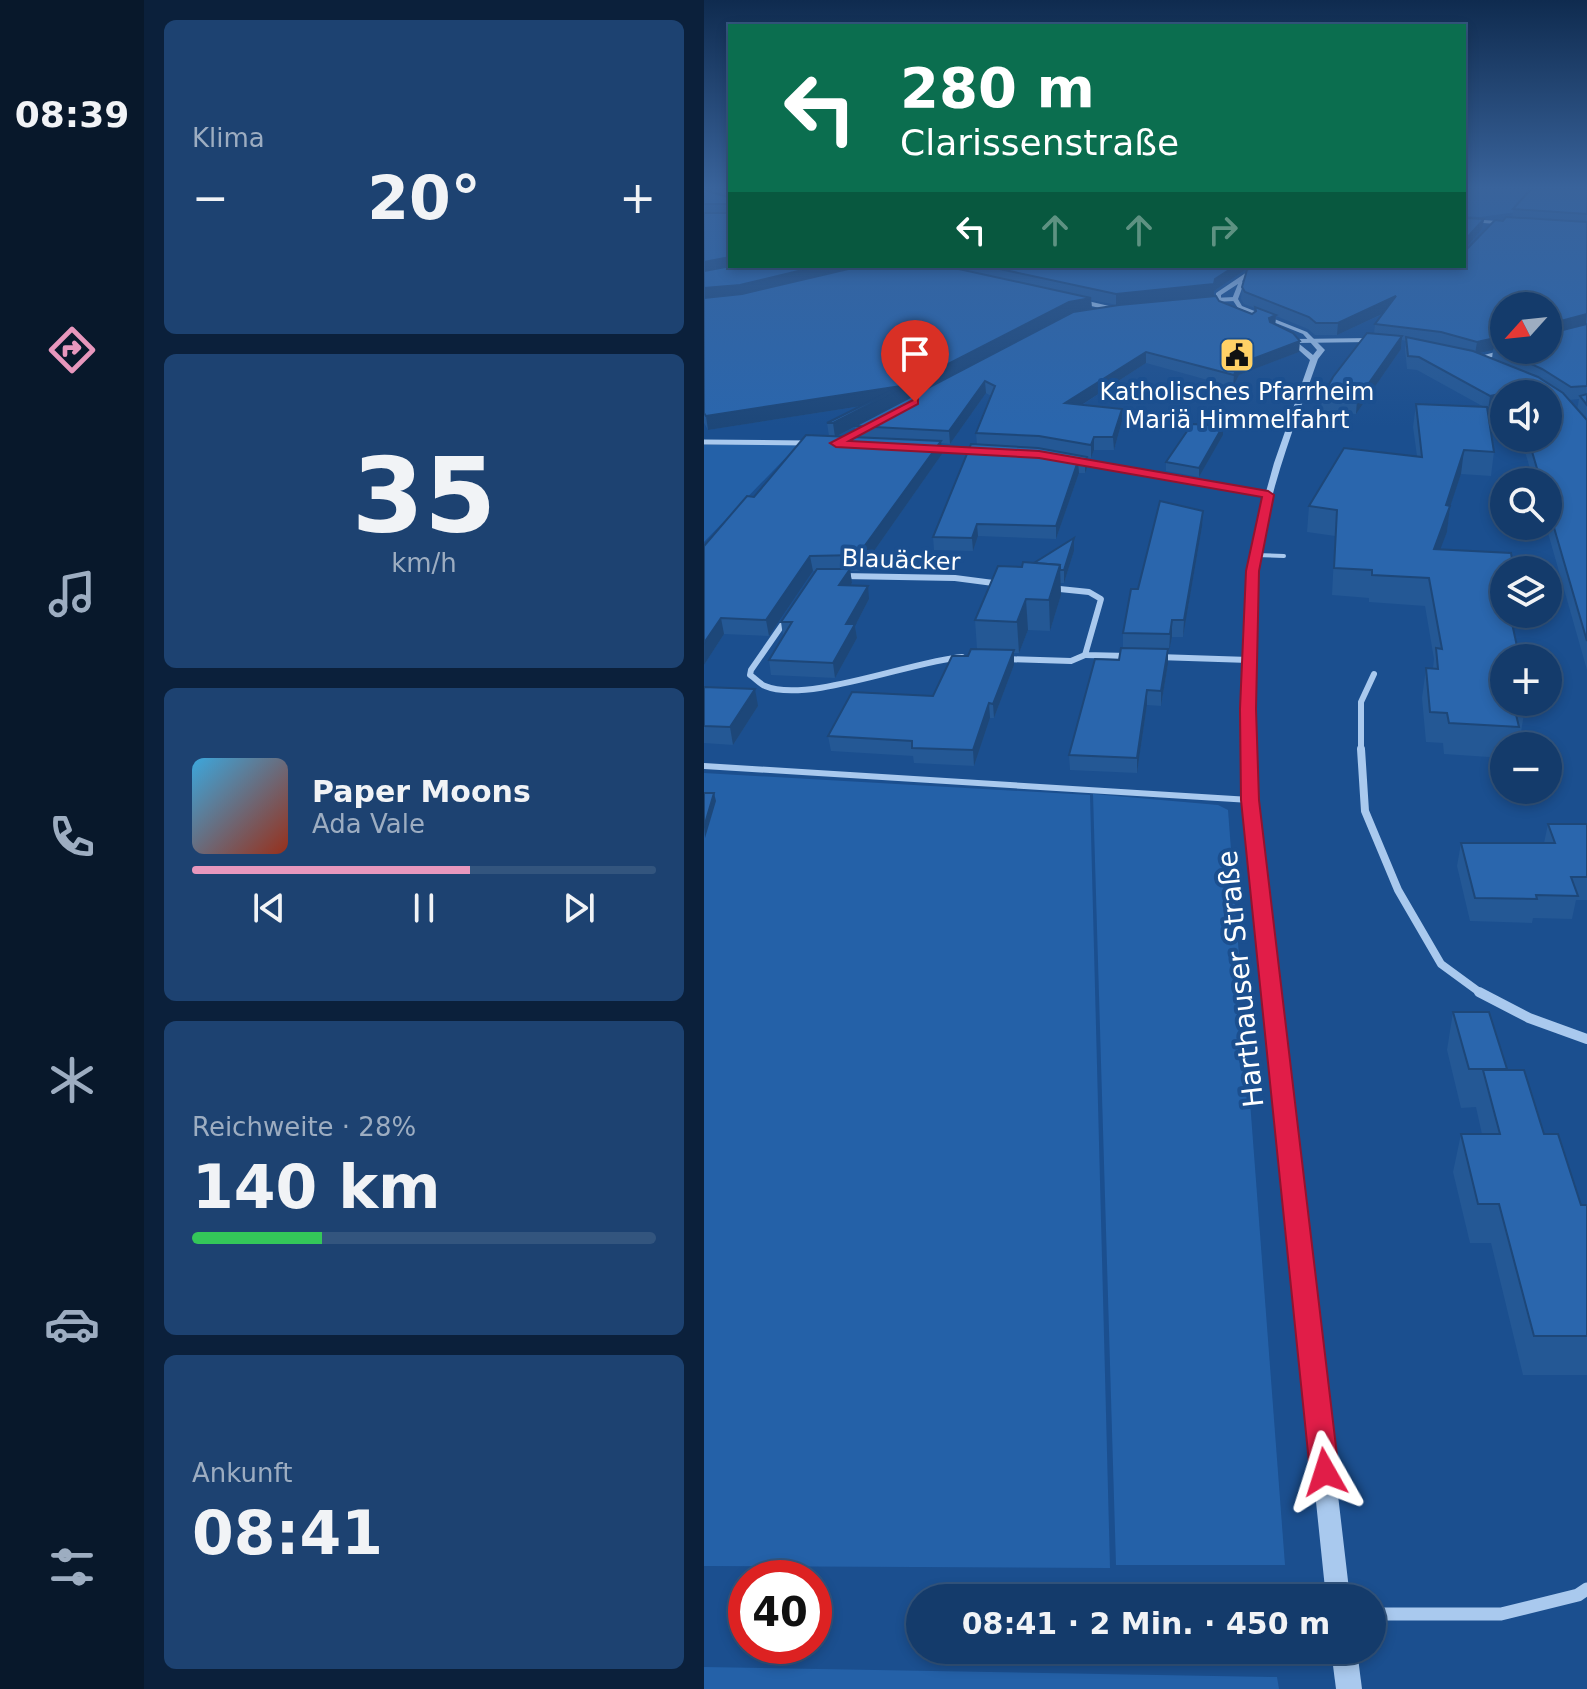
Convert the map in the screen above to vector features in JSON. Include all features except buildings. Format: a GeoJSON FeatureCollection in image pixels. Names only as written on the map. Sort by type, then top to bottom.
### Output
{"type":"FeatureCollection","features":[{"type":"Feature","properties":{"kind":"street"},"geometry":{"type":"LineString","coordinates":[[1235,299],[1241,283],[1258,268]]}},
{"type":"Feature","properties":{"kind":"street"},"geometry":{"type":"LineString","coordinates":[[1217,299],[1225,287],[1241,283]]}},
{"type":"Feature","properties":{"kind":"street"},"geometry":{"type":"LineString","coordinates":[[1217,299],[1229,312],[1296,341],[1314,359]]}},
{"type":"Feature","properties":{"kind":"street"},"geometry":{"type":"LineString","coordinates":[[1205,300],[1235,299]]}},
{"type":"Feature","properties":{"kind":"street"},"geometry":{"type":"LineString","coordinates":[[1235,299],[1248,312],[1305,333],[1314,340]]}},
{"type":"Feature","properties":{"kind":"street"},"geometry":{"type":"LineString","coordinates":[[1074,301],[1118,310],[1103,313]]}},
{"type":"Feature","properties":{"kind":"street","name":"Harthauser Straße"},"geometry":{"type":"LineString","coordinates":[[1314,340],[1321,350],[1314,359],[1268,495],[1255,555],[1249,660],[1250,800],[1336,1584]]}},
{"type":"Feature","properties":{"kind":"street"},"geometry":{"type":"LineString","coordinates":[[1296,341],[1381,341]]}},
{"type":"Feature","properties":{"kind":"street"},"geometry":{"type":"LineString","coordinates":[[1476,359],[1490,355]]}},
{"type":"Feature","properties":{"kind":"street"},"geometry":{"type":"LineString","coordinates":[[1464,356],[1490,364]]}},
{"type":"Feature","properties":{"kind":"street"},"geometry":{"type":"LineString","coordinates":[[704,442],[810,443]]}},
{"type":"Feature","properties":{"kind":"street"},"geometry":{"type":"LineString","coordinates":[[920,447],[995,452]]}},
{"type":"Feature","properties":{"kind":"street"},"geometry":{"type":"LineString","coordinates":[[1066,458],[1268,495]]}},
{"type":"Feature","properties":{"kind":"street","name":"Blauäcker"},"geometry":{"type":"LineString","coordinates":[[831,576],[955,578],[1004,584]]}},
{"type":"Feature","properties":{"kind":"street"},"geometry":{"type":"LineString","coordinates":[[1046,587],[1089,592],[1101,599],[1085,655]]}},
{"type":"Feature","properties":{"kind":"street"},"geometry":{"type":"LineString","coordinates":[[792,611],[751,670],[755,682],[765,687],[830,688],[918,661],[947,656],[979,657]]}},
{"type":"Feature","properties":{"kind":"street"},"geometry":{"type":"LineString","coordinates":[[995,658],[1071,661],[1085,655],[1249,660]]}},
{"type":"Feature","properties":{"kind":"street"},"geometry":{"type":"LineString","coordinates":[[1374,674],[1361,700],[1365,812],[1388,868],[1416,922],[1440,963],[1492,999],[1556,1029],[1587,1039]]}},
{"type":"Feature","properties":{"kind":"street"},"geometry":{"type":"LineString","coordinates":[[1386,1614],[1501,1614],[1578,1595],[1587,1589]]}},
{"type":"Feature","properties":{"kind":"street"},"geometry":{"type":"LineString","coordinates":[[1346,1664],[1349,1689]]}},
{"type":"Feature","properties":{"kind":"lane"},"geometry":{"type":"LineString","coordinates":[[1255,555],[1284,556]]}},
{"type":"Feature","properties":{"kind":"lane"},"geometry":{"type":"LineString","coordinates":[[704,766],[1250,800]]}},
{"type":"Feature","properties":{"kind":"shaded area"},"geometry":{"type":"Polygon","coordinates":[[[799,444],[704,542],[704,445],[799,444]]]}},
{"type":"Feature","properties":{"kind":"shaded area"},"geometry":{"type":"Polygon","coordinates":[[[704,773],[1090,795],[1110,1568],[832,1567],[832,1560],[728,1560],[728,1566],[704,1566],[704,773]]]}},
{"type":"Feature","properties":{"kind":"shaded area"},"geometry":{"type":"Polygon","coordinates":[[[1093,794],[1218,805],[1228,810],[1285,1565],[1116,1565],[1093,794]]]}},
{"type":"Feature","properties":{"kind":"shaded area"},"geometry":{"type":"Polygon","coordinates":[[[704,1667],[1277,1677],[1279,1689],[704,1689],[704,1667]]]}},
{"type":"Feature","properties":{"kind":"place","name":"Katholisches Pfarrheim Mariä Himmelfahrt"},"geometry":{"type":"Point","coordinates":[1237,355]}},
{"type":"Feature","properties":{"kind":"route"},"geometry":{"type":"LineString","coordinates":[[915,402],[836,443],[1039,454],[1268,495],[1253,571],[1248,709],[1250,800],[1325,1472]]}}]}
